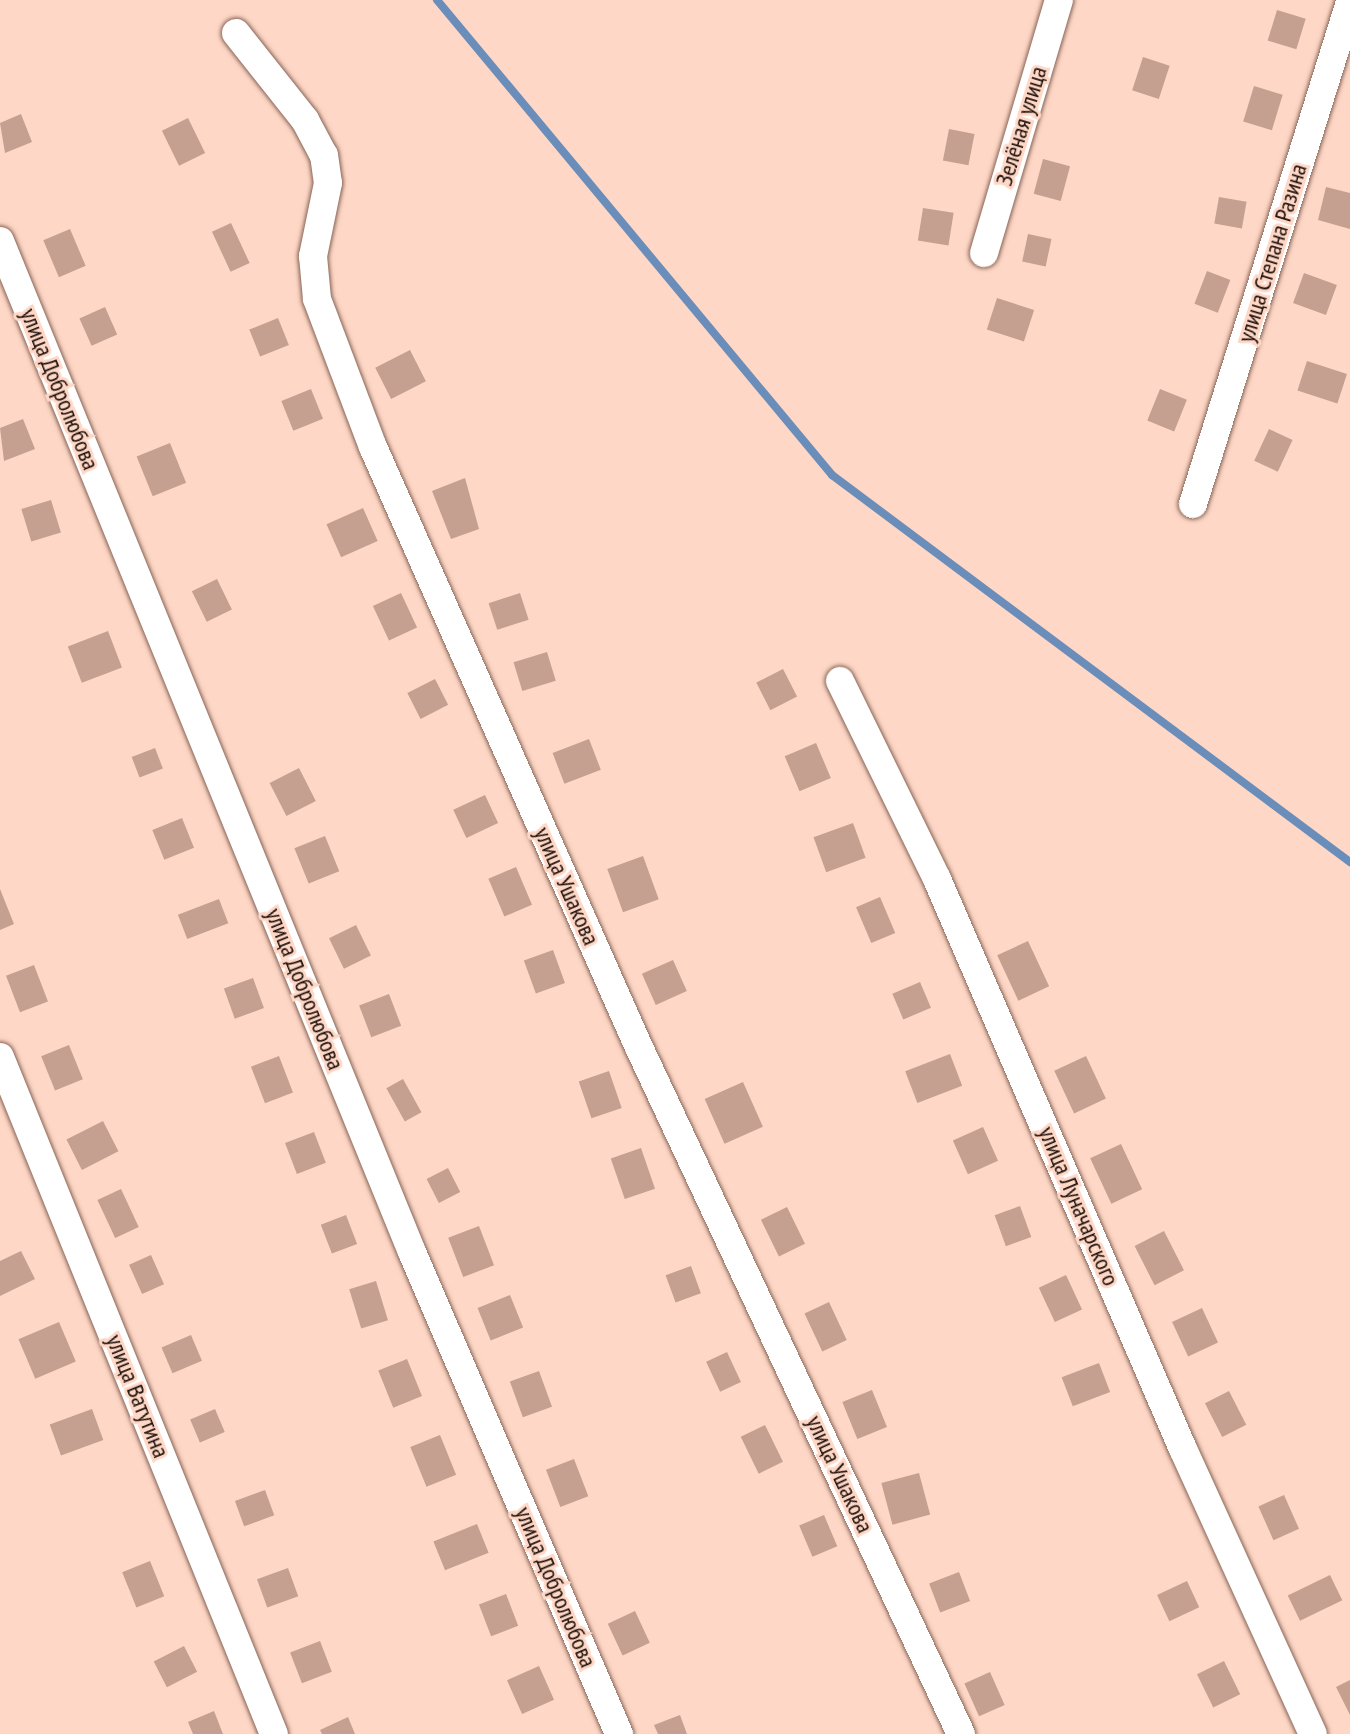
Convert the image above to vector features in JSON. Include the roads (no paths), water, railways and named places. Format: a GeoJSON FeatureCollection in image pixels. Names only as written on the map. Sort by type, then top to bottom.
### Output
{"type":"FeatureCollection","features":[{"type":"Feature","properties":{"kind":"street","name":"Зелёная улица"},"geometry":{"type":"LineString","coordinates":[[984,253],[1059,0]]}},
{"type":"Feature","properties":{"kind":"street","name":"улица Степана Разина"},"geometry":{"type":"LineString","coordinates":[[1193,504],[1350,2]]}},
{"type":"Feature","properties":{"kind":"street","name":"улица Ушакова"},"geometry":{"type":"LineString","coordinates":[[236,33],[305,120],[324,155],[328,183],[313,256],[317,299],[373,447],[637,1043],[961,1734]]}},
{"type":"Feature","properties":{"kind":"street","name":"улица Добролюбова"},"geometry":{"type":"LineString","coordinates":[[0,241],[412,1252],[619,1734]]}},
{"type":"Feature","properties":{"kind":"street","name":"улица Луначарского"},"geometry":{"type":"LineString","coordinates":[[840,681],[937,879],[1183,1449],[1313,1734]]}},
{"type":"Feature","properties":{"kind":"street","name":"улица Ватутина"},"geometry":{"type":"LineString","coordinates":[[0,1057],[274,1734]]}},
{"type":"Feature","properties":{"kind":"waterway"},"geometry":{"type":"LineString","coordinates":[[437,0],[832,475],[1350,862]]}}]}
